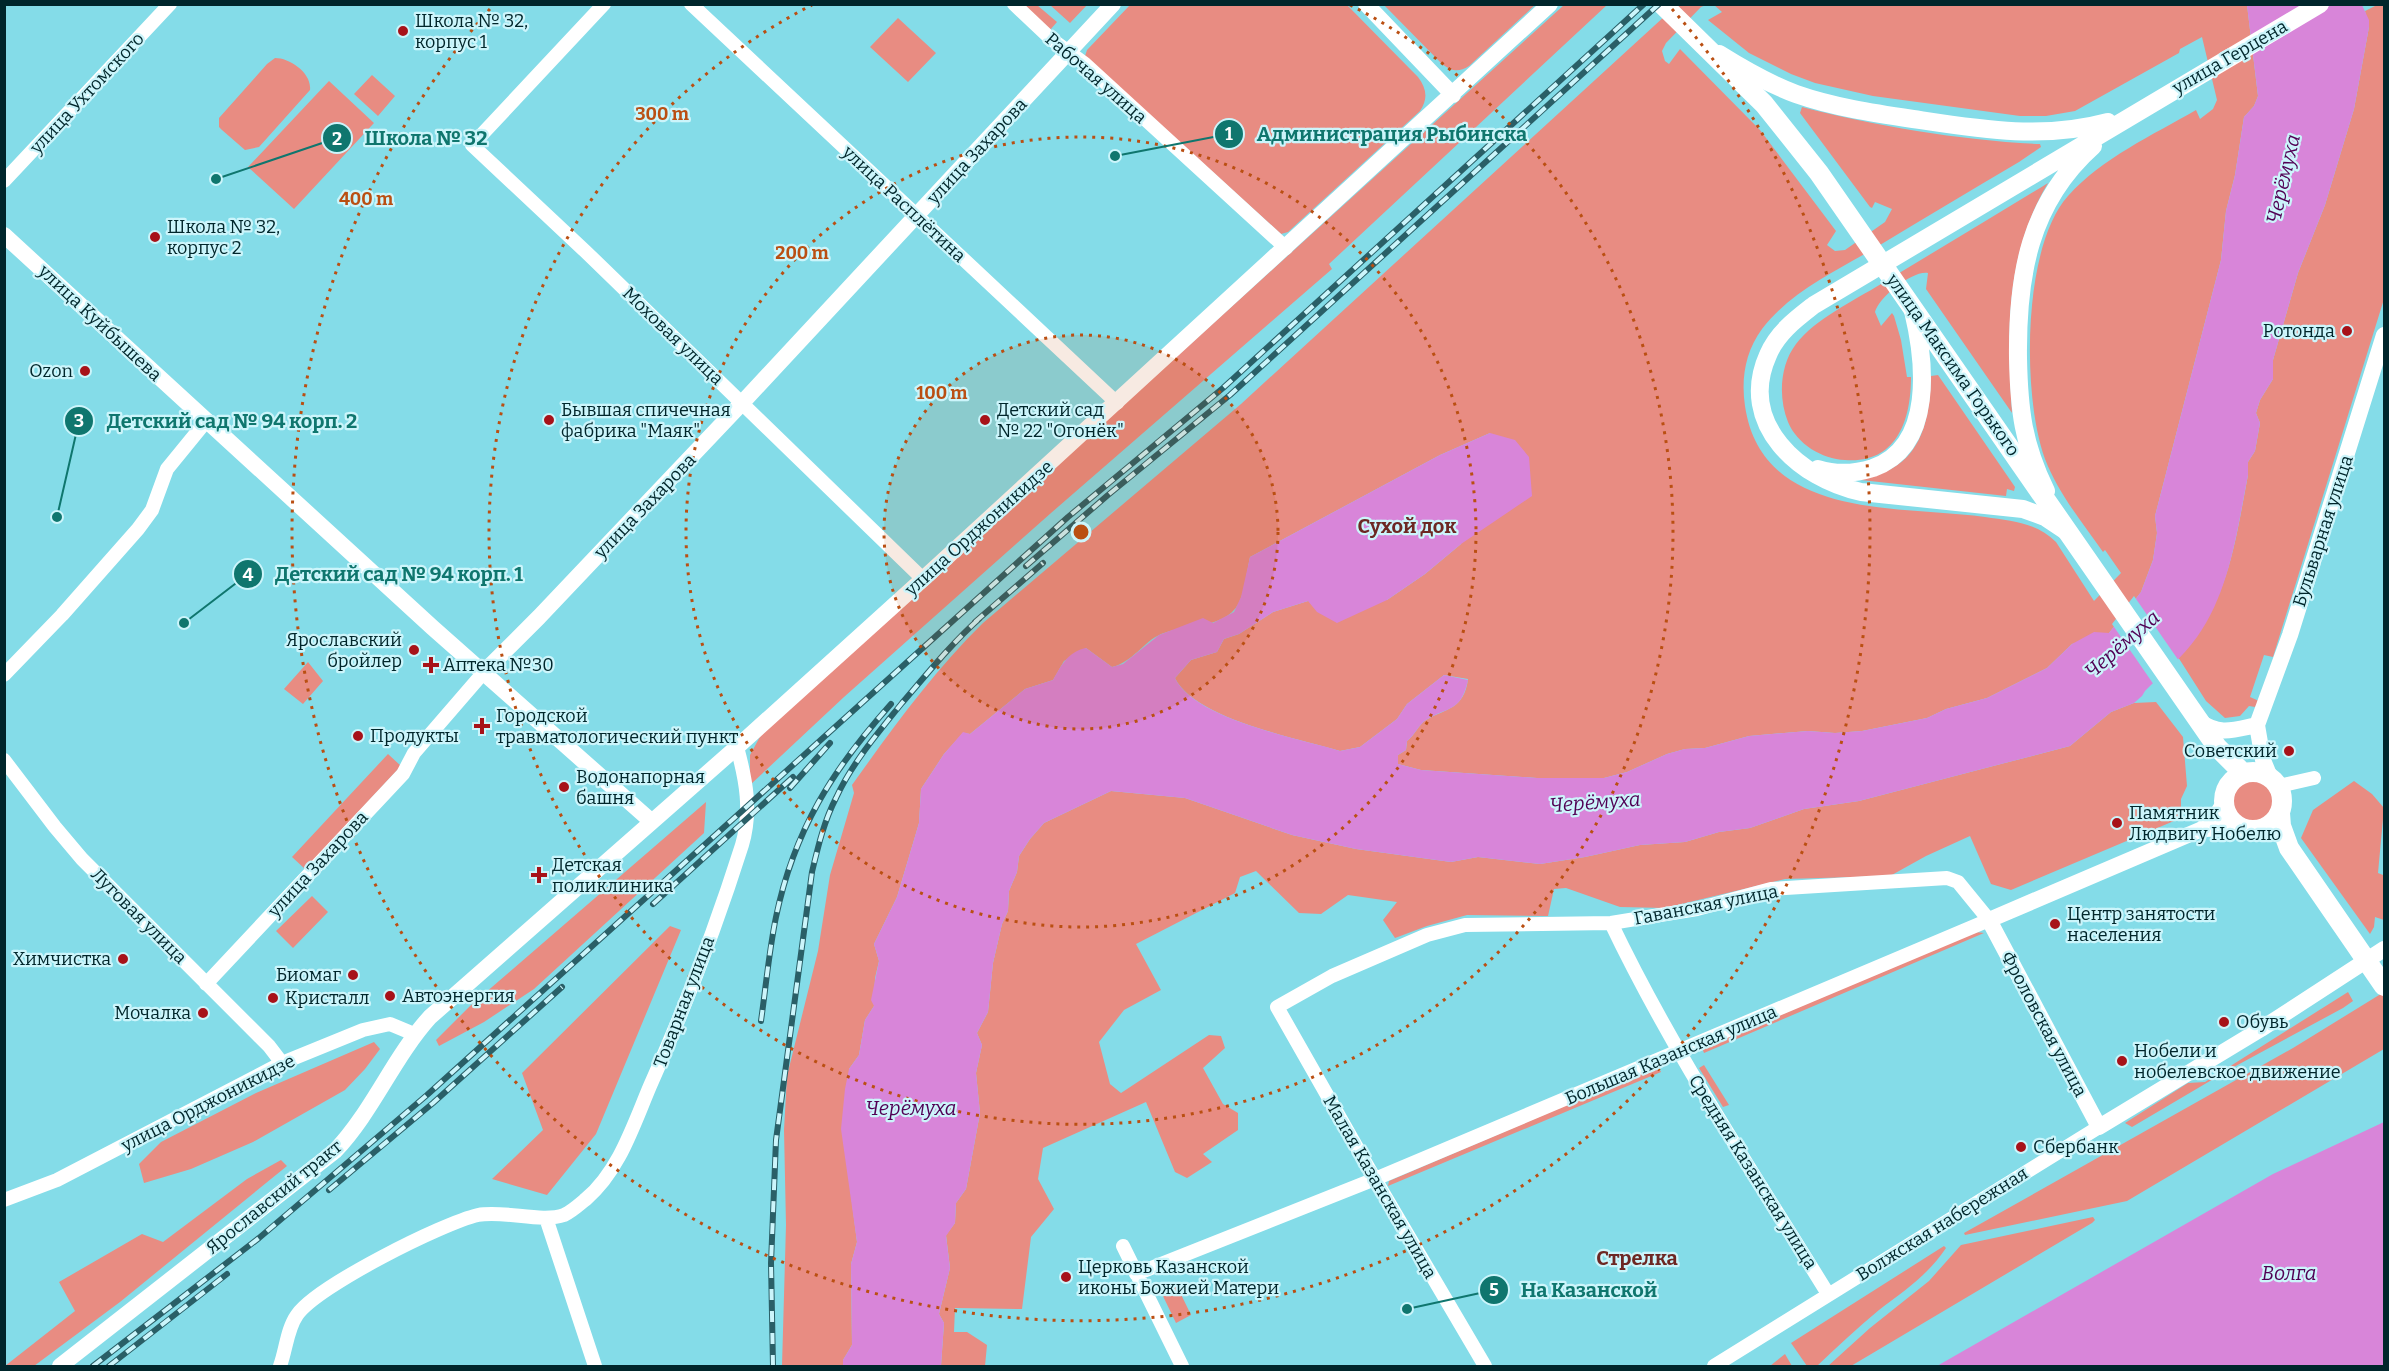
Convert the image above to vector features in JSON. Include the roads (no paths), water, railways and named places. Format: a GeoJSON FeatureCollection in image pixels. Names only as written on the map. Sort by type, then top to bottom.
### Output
{"type":"FeatureCollection","features":[{"type":"Feature","properties":{"kind":"main road","name":"улица Максима Горького"},"geometry":{"type":"LineString","coordinates":[[1662,4],[1775,117],[1852,219],[2237,778]]}},
{"type":"Feature","properties":{"kind":"main road","name":"улица Герцена"},"geometry":{"type":"LineString","coordinates":[[2140,110],[2320,4]]}},
{"type":"Feature","properties":{"kind":"main road"},"geometry":{"type":"LineString","coordinates":[[1693,35],[1741,67],[1785,90],[1822,102],[1870,112],[1976,129],[2032,133],[2079,129],[2119,119],[2140,110]]}},
{"type":"Feature","properties":{"kind":"main road"},"geometry":{"type":"LineString","coordinates":[[2072,537],[2050,520],[2023,509],[1842,488],[1808,471],[1785,452],[1776,441],[1763,412],[1761,383],[1768,354],[1775,341],[1791,323],[1824,299],[2140,110]]}},
{"type":"Feature","properties":{"kind":"main road"},"geometry":{"type":"LineString","coordinates":[[2072,537],[2041,480],[2023,431],[2019,391],[2018,335],[2023,277],[2035,229],[2056,188],[2086,153],[2140,110]]}},
{"type":"Feature","properties":{"kind":"main road"},"geometry":{"type":"LineString","coordinates":[[1776,441],[1805,464],[1830,473],[1845,474],[1862,471],[1877,466],[1898,452],[1912,432],[1921,399],[1921,353],[1909,301]]}},
{"type":"Feature","properties":{"kind":"main road"},"geometry":{"type":"LineString","coordinates":[[2289,848],[2272,834],[2251,829],[2230,820],[2224,803],[2225,792],[2237,778],[2260,772],[2274,782],[2283,801],[2280,813],[2281,826],[2289,848],[2385,986]]}},
{"type":"Feature","properties":{"kind":"main road"},"geometry":{"type":"LineString","coordinates":[[2251,829],[2272,824],[2280,813]]}},
{"type":"Feature","properties":{"kind":"street","name":"улица Ухтомского"},"geometry":{"type":"LineString","coordinates":[[4,182],[170,4]]}},
{"type":"Feature","properties":{"kind":"street","name":"Моховая улица"},"geometry":{"type":"LineString","coordinates":[[604,4],[472,145],[923,579]]}},
{"type":"Feature","properties":{"kind":"street","name":"улица Расплётина"},"geometry":{"type":"LineString","coordinates":[[691,4],[1116,403]]}},
{"type":"Feature","properties":{"kind":"street","name":"Рабочая улица"},"geometry":{"type":"LineString","coordinates":[[1014,4],[1085,64],[1286,248]]}},
{"type":"Feature","properties":{"kind":"street","name":"улица Захарова"},"geometry":{"type":"LineString","coordinates":[[206,984],[403,774],[414,753],[484,672],[742,404],[1113,4]]}},
{"type":"Feature","properties":{"kind":"street"},"geometry":{"type":"LineString","coordinates":[[1366,4],[1453,95]]}},
{"type":"Feature","properties":{"kind":"street","name":"улица Орджоникидзе"},"geometry":{"type":"LineString","coordinates":[[454,995],[737,747],[923,579],[1550,4]]}},
{"type":"Feature","properties":{"kind":"street","name":"улица Куйбышева"},"geometry":{"type":"LineString","coordinates":[[4,235],[433,628],[651,821]]}},
{"type":"Feature","properties":{"kind":"street","name":"Бульварная улица"},"geometry":{"type":"LineString","coordinates":[[2257,725],[2290,635],[2385,335]]}},
{"type":"Feature","properties":{"kind":"street"},"geometry":{"type":"LineString","coordinates":[[4,675],[62,615],[138,529],[152,510],[167,469],[207,420]]}},
{"type":"Feature","properties":{"kind":"street"},"geometry":{"type":"LineString","coordinates":[[2194,713],[2208,727],[2222,732],[2257,725],[2264,760],[2274,782],[2314,778]]}},
{"type":"Feature","properties":{"kind":"street","name":"Товарная улица"},"geometry":{"type":"LineString","coordinates":[[546,1218],[564,1215],[586,1199],[609,1175],[669,1044],[747,830],[745,776],[737,747]]}},
{"type":"Feature","properties":{"kind":"street","name":"Луговая улица"},"geometry":{"type":"LineString","coordinates":[[4,760],[68,843],[269,1046],[282,1063]]}},
{"type":"Feature","properties":{"kind":"street"},"geometry":{"type":"LineString","coordinates":[[2202,828],[2214,819],[2224,803]]}},
{"type":"Feature","properties":{"kind":"street"},"geometry":{"type":"LineString","coordinates":[[2202,828],[2251,829]]}},
{"type":"Feature","properties":{"kind":"street","name":"Большая Казанская улица"},"geometry":{"type":"LineString","coordinates":[[1136,1274],[1375,1179],[2202,828]]}},
{"type":"Feature","properties":{"kind":"street","name":"Гаванская улица"},"geometry":{"type":"LineString","coordinates":[[1277,1007],[1332,976],[1427,935],[1465,925],[1611,923],[1697,909],[1771,889],[1947,878],[1958,882],[1989,920]]}},
{"type":"Feature","properties":{"kind":"street","name":"Фроловская улица"},"geometry":{"type":"LineString","coordinates":[[1989,920],[2099,1127]]}},
{"type":"Feature","properties":{"kind":"street","name":"Средняя Казанская улица"},"geometry":{"type":"LineString","coordinates":[[1611,923],[1644,992],[1678,1052],[1828,1294]]}},
{"type":"Feature","properties":{"kind":"street","name":"Волжская набережная"},"geometry":{"type":"LineString","coordinates":[[1714,1366],[2261,1029],[2385,949]]}},
{"type":"Feature","properties":{"kind":"street","name":"Ярославский тракт"},"geometry":{"type":"LineString","coordinates":[[60,1366],[335,1151],[371,1103],[414,1034],[454,995]]}},
{"type":"Feature","properties":{"kind":"street","name":"Малая Казанская улица"},"geometry":{"type":"LineString","coordinates":[[1277,1007],[1485,1366]]}},
{"type":"Feature","properties":{"kind":"street","name":"улица Орджоникидзе"},"geometry":{"type":"LineString","coordinates":[[4,1200],[67,1175],[282,1063],[363,1030],[390,1024],[414,1034]]}},
{"type":"Feature","properties":{"kind":"street"},"geometry":{"type":"LineString","coordinates":[[280,1366],[297,1315],[313,1299],[368,1265],[445,1226],[480,1215],[519,1214],[546,1218],[595,1366]]}},
{"type":"Feature","properties":{"kind":"street"},"geometry":{"type":"LineString","coordinates":[[1123,1246],[1182,1366]]}},
{"type":"Feature","properties":{"kind":"water","name":"Черёмуха"},"geometry":{"type":"Polygon","coordinates":[[[2247,5],[2362,5],[2369,20],[2369,27],[2354,109],[2325,205],[2298,273],[2273,360],[2273,379],[2260,400],[2256,413],[2260,423],[2255,451],[2248,462],[2248,475],[2240,517],[2225,580],[2208,619],[2197,637],[2142,696],[2134,703],[2111,712],[2070,746],[1859,801],[1804,809],[1750,828],[1719,832],[1685,842],[1640,845],[1540,864],[1478,857],[1451,862],[1356,849],[1292,835],[1185,798],[1111,791],[1044,823],[1019,856],[1017,872],[1009,891],[1008,911],[1002,924],[993,963],[988,1012],[977,1033],[982,1045],[976,1073],[980,1113],[966,1189],[956,1203],[955,1223],[946,1236],[950,1268],[939,1314],[944,1323],[941,1366],[843,1366],[843,1360],[852,1345],[851,1264],[857,1242],[841,1129],[845,1089],[849,1069],[859,1055],[865,1020],[874,1006],[871,1000],[879,961],[874,944],[897,897],[919,823],[921,789],[944,754],[963,732],[970,734],[1025,689],[1053,680],[1066,660],[1075,652],[1086,648],[1112,667],[1123,664],[1159,635],[1203,618],[1213,623],[1234,612],[1241,597],[1250,557],[1440,455],[1490,433],[1515,440],[1529,457],[1532,496],[1461,544],[1425,574],[1387,600],[1337,623],[1317,612],[1308,601],[1273,612],[1239,634],[1224,639],[1217,652],[1191,660],[1175,678],[1186,692],[1203,705],[1224,716],[1274,733],[1340,751],[1360,747],[1397,719],[1407,704],[1444,675],[1468,680],[1462,698],[1453,707],[1421,724],[1407,741],[1406,750],[1398,755],[1398,764],[1421,770],[1537,778],[1604,778],[1627,772],[1667,754],[1685,749],[1705,748],[1749,736],[1808,731],[1835,733],[1862,731],[1927,718],[1946,709],[1987,698],[2047,668],[2072,644],[2094,632],[2109,633],[2141,592],[2153,560],[2157,533],[2155,516],[2221,260],[2226,211],[2235,175],[2244,117],[2254,106],[2258,96],[2247,5]]]}},
{"type":"Feature","properties":{"kind":"water","name":"Волга"},"geometry":{"type":"Polygon","coordinates":[[[2384,1122],[2384,1366],[1937,1366],[2273,1174],[2384,1122]]]}},
{"type":"Feature","properties":{"kind":"railway"},"geometry":{"type":"LineString","coordinates":[[93,1366],[259,1238],[427,1095],[1068,517],[1223,388],[1644,4]]}},
{"type":"Feature","properties":{"kind":"railway"},"geometry":{"type":"LineString","coordinates":[[1026,566],[1230,395],[1659,4]]}},
{"type":"Feature","properties":{"kind":"railway"},"geometry":{"type":"LineString","coordinates":[[975,622],[1043,563]]}},
{"type":"Feature","properties":{"kind":"railway"},"geometry":{"type":"LineString","coordinates":[[773,1366],[771,1263],[776,1140],[812,872],[819,844],[836,798],[866,749],[930,670],[980,618]]}},
{"type":"Feature","properties":{"kind":"railway"},"geometry":{"type":"LineString","coordinates":[[761,1021],[776,917],[793,856],[834,777],[851,752],[891,704]]}},
{"type":"Feature","properties":{"kind":"railway"},"geometry":{"type":"LineString","coordinates":[[790,788],[830,743]]}},
{"type":"Feature","properties":{"kind":"railway"},"geometry":{"type":"LineString","coordinates":[[653,904],[793,777]]}},
{"type":"Feature","properties":{"kind":"railway"},"geometry":{"type":"LineString","coordinates":[[329,1190],[433,1103],[562,987]]}},
{"type":"Feature","properties":{"kind":"railway"},"geometry":{"type":"LineString","coordinates":[[109,1366],[227,1274]]}},
{"type":"Feature","properties":{"kind":"place","name":"Школа № 32, корпус 1"},"geometry":{"type":"Point","coordinates":[403,31]}},
{"type":"Feature","properties":{"kind":"place","name":"Администрация Рыбинска"},"geometry":{"type":"Point","coordinates":[1115,156]}},
{"type":"Feature","properties":{"kind":"place","name":"Школа № 32"},"geometry":{"type":"Point","coordinates":[216,179]}},
{"type":"Feature","properties":{"kind":"place","name":"Школа № 32, корпус 2"},"geometry":{"type":"Point","coordinates":[155,237]}},
{"type":"Feature","properties":{"kind":"place","name":"Ротонда"},"geometry":{"type":"Point","coordinates":[2347,331]}},
{"type":"Feature","properties":{"kind":"place","name":"Ozon"},"geometry":{"type":"Point","coordinates":[85,371]}},
{"type":"Feature","properties":{"kind":"place","name":"Бывшая спичечная фабрика \"Маяк\""},"geometry":{"type":"Point","coordinates":[549,420]}},
{"type":"Feature","properties":{"kind":"place","name":"Детский сад № 22 \"Огонёк\""},"geometry":{"type":"Point","coordinates":[985,420]}},
{"type":"Feature","properties":{"kind":"place","name":"Детский сад № 94 корп. 2"},"geometry":{"type":"Point","coordinates":[57,517]}},
{"type":"Feature","properties":{"kind":"place","name":"Детский сад № 94 корп. 1"},"geometry":{"type":"Point","coordinates":[184,623]}},
{"type":"Feature","properties":{"kind":"place","name":"Ярославский бройлер"},"geometry":{"type":"Point","coordinates":[414,650]}},
{"type":"Feature","properties":{"kind":"place","name":"Аптека №30"},"geometry":{"type":"Point","coordinates":[431,665]}},
{"type":"Feature","properties":{"kind":"place","name":"Городской травматологический пункт"},"geometry":{"type":"Point","coordinates":[482,726]}},
{"type":"Feature","properties":{"kind":"place","name":"Продукты"},"geometry":{"type":"Point","coordinates":[358,736]}},
{"type":"Feature","properties":{"kind":"place","name":"Советский"},"geometry":{"type":"Point","coordinates":[2289,751]}},
{"type":"Feature","properties":{"kind":"place","name":"Водонапорная башня"},"geometry":{"type":"Point","coordinates":[564,787]}},
{"type":"Feature","properties":{"kind":"place","name":"Памятник Людвигу Нобелю"},"geometry":{"type":"Point","coordinates":[2117,823]}},
{"type":"Feature","properties":{"kind":"place","name":"Детская поликлиника"},"geometry":{"type":"Point","coordinates":[539,875]}},
{"type":"Feature","properties":{"kind":"place","name":"Центр занятости населения"},"geometry":{"type":"Point","coordinates":[2055,924]}},
{"type":"Feature","properties":{"kind":"place","name":"Химчистка"},"geometry":{"type":"Point","coordinates":[123,959]}},
{"type":"Feature","properties":{"kind":"place","name":"Биомаг"},"geometry":{"type":"Point","coordinates":[353,975]}},
{"type":"Feature","properties":{"kind":"place","name":"Автоэнергия"},"geometry":{"type":"Point","coordinates":[390,996]}},
{"type":"Feature","properties":{"kind":"place","name":"Кристалл"},"geometry":{"type":"Point","coordinates":[273,998]}},
{"type":"Feature","properties":{"kind":"place","name":"Мочалка"},"geometry":{"type":"Point","coordinates":[203,1013]}},
{"type":"Feature","properties":{"kind":"place","name":"Обувь"},"geometry":{"type":"Point","coordinates":[2224,1022]}},
{"type":"Feature","properties":{"kind":"place","name":"Нобели и нобелевское движение"},"geometry":{"type":"Point","coordinates":[2122,1061]}},
{"type":"Feature","properties":{"kind":"place","name":"Сбербанк"},"geometry":{"type":"Point","coordinates":[2021,1147]}},
{"type":"Feature","properties":{"kind":"place","name":"Церковь Казанской иконы Божией Матери"},"geometry":{"type":"Point","coordinates":[1066,1277]}},
{"type":"Feature","properties":{"kind":"place","name":"На Казанской"},"geometry":{"type":"Point","coordinates":[1407,1309]}},
{"type":"Feature","properties":{"kind":"district","name":"Сухой док"},"geometry":{"type":"Point","coordinates":[1407,526]}},
{"type":"Feature","properties":{"kind":"district","name":"Стрелка"},"geometry":{"type":"Point","coordinates":[1637,1258]}}]}
